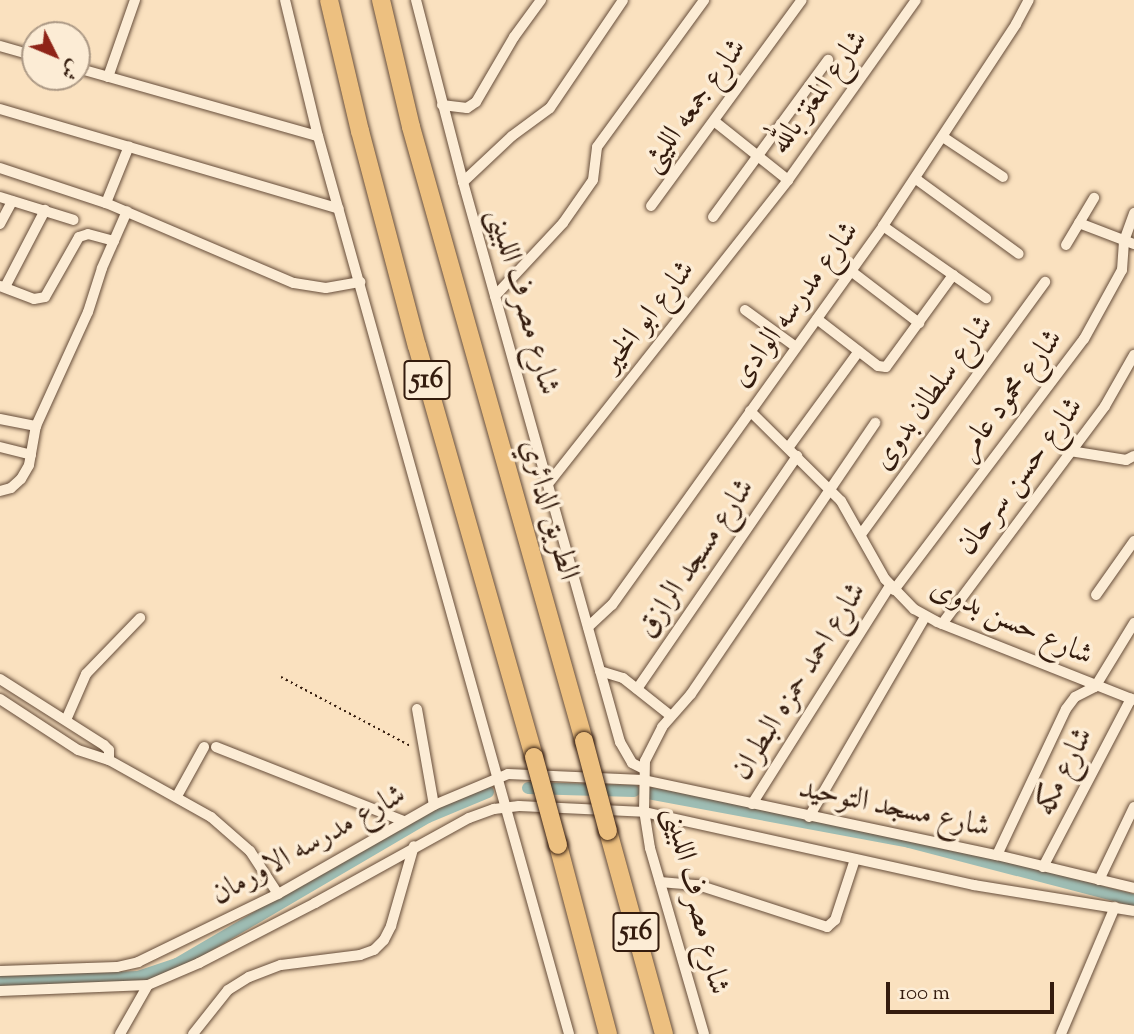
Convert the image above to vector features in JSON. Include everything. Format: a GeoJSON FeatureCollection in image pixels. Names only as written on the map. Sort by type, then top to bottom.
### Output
{"type":"FeatureCollection","features":[{"type":"Feature","properties":{"kind":"highway","name":"516"},"geometry":{"type":"LineString","coordinates":[[329,0],[356,118],[417,346],[534,757],[608,1034]]}},
{"type":"Feature","properties":{"kind":"highway","name":"الطريق الدائري"},"geometry":{"type":"LineString","coordinates":[[380,0],[411,127],[664,1034]]}},
{"type":"Feature","properties":{"kind":"street"},"geometry":{"type":"LineString","coordinates":[[108,77],[135,0]]}},
{"type":"Feature","properties":{"kind":"street"},"geometry":{"type":"LineString","coordinates":[[285,0],[318,136],[569,1034]]}},
{"type":"Feature","properties":{"kind":"street","name":"شارع مصرف اللبينى"},"geometry":{"type":"LineString","coordinates":[[416,0],[463,182],[622,750],[643,774],[644,812],[660,882],[704,1034]]}},
{"type":"Feature","properties":{"kind":"street"},"geometry":{"type":"LineString","coordinates":[[442,105],[467,108],[476,102],[514,37],[541,0]]}},
{"type":"Feature","properties":{"kind":"street"},"geometry":{"type":"LineString","coordinates":[[463,182],[512,136],[550,108],[623,0]]}},
{"type":"Feature","properties":{"kind":"street"},"geometry":{"type":"LineString","coordinates":[[495,296],[563,223],[593,180],[597,147],[704,0]]}},
{"type":"Feature","properties":{"kind":"street","name":"شارع جمعه الليثى"},"geometry":{"type":"LineString","coordinates":[[652,206],[802,0]]}},
{"type":"Feature","properties":{"kind":"street","name":"شارع المعتز بالله"},"geometry":{"type":"LineString","coordinates":[[788,180],[916,0]]}},
{"type":"Feature","properties":{"kind":"street","name":"شارع مدرسه الوادى"},"geometry":{"type":"LineString","coordinates":[[588,627],[612,605],[883,226],[916,179],[1029,0]]}},
{"type":"Feature","properties":{"kind":"street"},"geometry":{"type":"LineString","coordinates":[[0,46],[21,52]]}},
{"type":"Feature","properties":{"kind":"street"},"geometry":{"type":"LineString","coordinates":[[713,217],[828,60]]}},
{"type":"Feature","properties":{"kind":"street"},"geometry":{"type":"LineString","coordinates":[[91,72],[318,136]]}},
{"type":"Feature","properties":{"kind":"street"},"geometry":{"type":"LineString","coordinates":[[0,109],[339,209]]}},
{"type":"Feature","properties":{"kind":"street"},"geometry":{"type":"LineString","coordinates":[[714,121],[788,180]]}},
{"type":"Feature","properties":{"kind":"street"},"geometry":{"type":"LineString","coordinates":[[943,137],[1003,177]]}},
{"type":"Feature","properties":{"kind":"street"},"geometry":{"type":"LineString","coordinates":[[106,203],[129,146]]}},
{"type":"Feature","properties":{"kind":"street"},"geometry":{"type":"LineString","coordinates":[[0,168],[127,211],[294,283],[326,288],[360,282]]}},
{"type":"Feature","properties":{"kind":"street"},"geometry":{"type":"LineString","coordinates":[[916,179],[1019,254]]}},
{"type":"Feature","properties":{"kind":"street","name":"شارع ابو الخير"},"geometry":{"type":"LineString","coordinates":[[548,484],[788,180]]}},
{"type":"Feature","properties":{"kind":"street"},"geometry":{"type":"LineString","coordinates":[[0,197],[74,220]]}},
{"type":"Feature","properties":{"kind":"street"},"geometry":{"type":"LineString","coordinates":[[1066,246],[1094,198]]}},
{"type":"Feature","properties":{"kind":"street"},"geometry":{"type":"LineString","coordinates":[[0,225],[12,201]]}},
{"type":"Feature","properties":{"kind":"street"},"geometry":{"type":"LineString","coordinates":[[46,210],[2,286],[34,299],[45,298],[79,237],[88,234],[114,241]]}},
{"type":"Feature","properties":{"kind":"street"},"geometry":{"type":"LineString","coordinates":[[0,491],[11,488],[21,480],[31,455],[36,426],[88,312],[127,211]]}},
{"type":"Feature","properties":{"kind":"street","name":"شارع محمود عامر"},"geometry":{"type":"LineString","coordinates":[[892,588],[1084,340],[1122,270],[1134,213]]}},
{"type":"Feature","properties":{"kind":"street"},"geometry":{"type":"LineString","coordinates":[[1079,223],[1129,243]]}},
{"type":"Feature","properties":{"kind":"street"},"geometry":{"type":"LineString","coordinates":[[883,226],[986,298]]}},
{"type":"Feature","properties":{"kind":"street"},"geometry":{"type":"LineString","coordinates":[[851,271],[919,323]]}},
{"type":"Feature","properties":{"kind":"street"},"geometry":{"type":"LineString","coordinates":[[817,319],[878,366],[886,367],[953,275]]}},
{"type":"Feature","properties":{"kind":"street","name":"شارع سلطان بدوى"},"geometry":{"type":"LineString","coordinates":[[862,533],[1045,282]]}},
{"type":"Feature","properties":{"kind":"street"},"geometry":{"type":"LineString","coordinates":[[745,310],[796,347]]}},
{"type":"Feature","properties":{"kind":"street"},"geometry":{"type":"LineString","coordinates":[[788,448],[859,351]]}},
{"type":"Feature","properties":{"kind":"street","name":"شارع حسن سرحان"},"geometry":{"type":"LineString","coordinates":[[943,624],[1105,406],[1134,355]]}},
{"type":"Feature","properties":{"kind":"street","name":"شارع حسن بدوى"},"geometry":{"type":"LineString","coordinates":[[750,411],[852,515],[892,588],[925,617],[1132,700]]}},
{"type":"Feature","properties":{"kind":"street"},"geometry":{"type":"LineString","coordinates":[[0,419],[36,426]]}},
{"type":"Feature","properties":{"kind":"street"},"geometry":{"type":"LineString","coordinates":[[643,774],[654,739],[691,694],[875,423]]}},
{"type":"Feature","properties":{"kind":"street"},"geometry":{"type":"LineString","coordinates":[[0,447],[31,455]]}},
{"type":"Feature","properties":{"kind":"street"},"geometry":{"type":"LineString","coordinates":[[1070,451],[1126,460],[1134,456]]}},
{"type":"Feature","properties":{"kind":"street","name":"شارع مسجد الرازق"},"geometry":{"type":"LineString","coordinates":[[638,689],[797,456]]}},
{"type":"Feature","properties":{"kind":"street"},"geometry":{"type":"LineString","coordinates":[[1096,595],[1134,541]]}},
{"type":"Feature","properties":{"kind":"street","name":"شارع احمد حمزه البطران"},"geometry":{"type":"LineString","coordinates":[[752,804],[892,588]]}},
{"type":"Feature","properties":{"kind":"street"},"geometry":{"type":"LineString","coordinates":[[809,817],[925,617]]}},
{"type":"Feature","properties":{"kind":"street"},"geometry":{"type":"LineString","coordinates":[[66,720],[86,674],[140,618]]}},
{"type":"Feature","properties":{"kind":"street"},"geometry":{"type":"LineString","coordinates":[[997,855],[1066,709],[1075,696],[1095,687],[1134,623]]}},
{"type":"Feature","properties":{"kind":"street"},"geometry":{"type":"LineString","coordinates":[[600,671],[623,678],[671,716]]}},
{"type":"Feature","properties":{"kind":"street"},"geometry":{"type":"LineString","coordinates":[[0,679],[107,747],[108,760]]}},
{"type":"Feature","properties":{"kind":"street"},"geometry":{"type":"LineString","coordinates":[[0,699],[78,750],[108,760],[177,796],[238,838],[261,864],[278,894]]}},
{"type":"Feature","properties":{"kind":"street","name":"شارع مكه"},"geometry":{"type":"LineString","coordinates":[[1044,867],[1132,700]]}},
{"type":"Feature","properties":{"kind":"street"},"geometry":{"type":"LineString","coordinates":[[418,709],[435,805]]}},
{"type":"Feature","properties":{"kind":"street"},"geometry":{"type":"LineString","coordinates":[[177,796],[204,747]]}},
{"type":"Feature","properties":{"kind":"street"},"geometry":{"type":"LineString","coordinates":[[216,747],[404,821]]}},
{"type":"Feature","properties":{"kind":"street","name":"شارع مدرسه الاورمان"},"geometry":{"type":"LineString","coordinates":[[0,971],[117,967],[138,962],[278,894],[404,821],[499,776],[643,774]]}},
{"type":"Feature","properties":{"kind":"street","name":"شارع مسجد التوحيد"},"geometry":{"type":"LineString","coordinates":[[643,774],[752,804],[997,855],[1134,888]]}},
{"type":"Feature","properties":{"kind":"street","name":"شارع مدرسه الاورمان"},"geometry":{"type":"LineString","coordinates":[[0,991],[148,985],[199,963],[315,903],[414,846],[481,813],[507,807],[644,812]]}},
{"type":"Feature","properties":{"kind":"street"},"geometry":{"type":"LineString","coordinates":[[1100,880],[1134,807]]}},
{"type":"Feature","properties":{"kind":"street","name":"شارع مسجد التوحيد"},"geometry":{"type":"LineString","coordinates":[[644,812],[974,885],[1134,911]]}},
{"type":"Feature","properties":{"kind":"street"},"geometry":{"type":"LineString","coordinates":[[193,1034],[228,990],[249,977],[281,965],[360,956],[374,950],[384,940],[391,926],[414,846]]}},
{"type":"Feature","properties":{"kind":"street"},"geometry":{"type":"LineString","coordinates":[[660,882],[698,885],[827,927],[835,920],[855,859]]}},
{"type":"Feature","properties":{"kind":"street"},"geometry":{"type":"LineString","coordinates":[[1061,1034],[1115,907]]}},
{"type":"Feature","properties":{"kind":"street"},"geometry":{"type":"LineString","coordinates":[[120,1034],[148,985]]}},
{"type":"Feature","properties":{"kind":"path"},"geometry":{"type":"LineString","coordinates":[[281,677],[428,755]]}},
{"type":"Feature","properties":{"kind":"waterway"},"geometry":{"type":"LineString","coordinates":[[528,788],[634,791]]}},
{"type":"Feature","properties":{"kind":"waterway"},"geometry":{"type":"LineString","coordinates":[[0,982],[138,977],[177,964],[428,817],[488,792]]}},
{"type":"Feature","properties":{"kind":"waterway"},"geometry":{"type":"LineString","coordinates":[[648,793],[909,842],[1134,900]]}}]}
